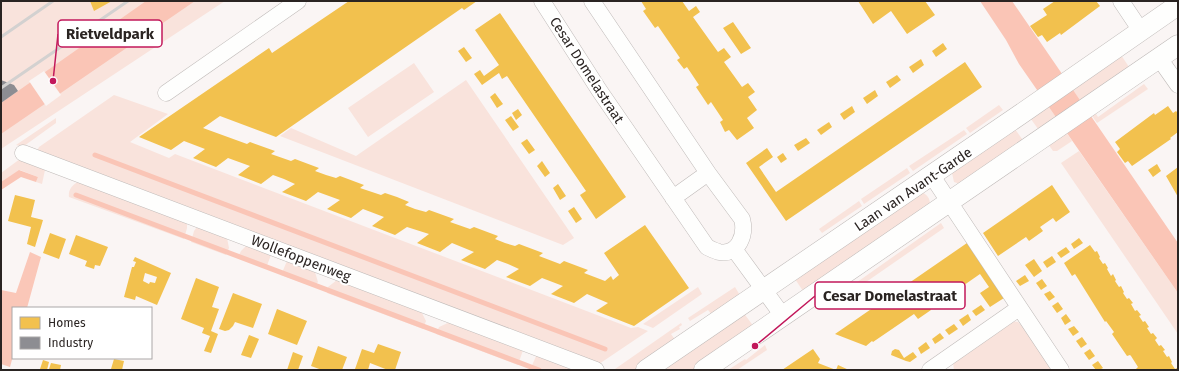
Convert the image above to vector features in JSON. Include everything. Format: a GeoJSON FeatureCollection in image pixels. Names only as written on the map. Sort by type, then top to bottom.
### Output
{"type":"FeatureCollection","features":[{"type":"Feature","properties":{"kind":"street"},"geometry":{"type":"LineString","coordinates":[[166,93],[298,1]]}},
{"type":"Feature","properties":{"kind":"street","name":"Cesar Domelastraat"},"geometry":{"type":"LineString","coordinates":[[542,1],[599,90],[708,247],[719,252],[727,252],[734,249]]}},
{"type":"Feature","properties":{"kind":"street"},"geometry":{"type":"LineString","coordinates":[[592,1],[708,173],[742,219],[744,226],[742,238],[734,249],[783,316]]}},
{"type":"Feature","properties":{"kind":"street"},"geometry":{"type":"LineString","coordinates":[[1121,1],[1178,85]]}},
{"type":"Feature","properties":{"kind":"street","name":"Laan van Avant-Garde"},"geometry":{"type":"LineString","coordinates":[[646,370],[932,176],[1178,5]]}},
{"type":"Feature","properties":{"kind":"street"},"geometry":{"type":"LineString","coordinates":[[704,370],[950,203],[1178,45]]}},
{"type":"Feature","properties":{"kind":"street","name":"Wollefoppenweg"},"geometry":{"type":"LineString","coordinates":[[23,153],[582,367],[596,370]]}},
{"type":"Feature","properties":{"kind":"street"},"geometry":{"type":"LineString","coordinates":[[673,198],[708,173]]}},
{"type":"Feature","properties":{"kind":"street"},"geometry":{"type":"LineString","coordinates":[[932,176],[1061,370]]}},
{"type":"Feature","properties":{"kind":"street"},"geometry":{"type":"LineString","coordinates":[[930,370],[1019,308]]}},
{"type":"Feature","properties":{"kind":"shaded area"},"geometry":{"type":"Polygon","coordinates":[[[1,1],[225,1],[1,149],[1,1]]]}},
{"type":"Feature","properties":{"kind":"shaded area"},"geometry":{"type":"Polygon","coordinates":[[[146,1],[195,1],[1,134],[1,103],[146,1]]]}},
{"type":"Feature","properties":{"kind":"shaded area"},"geometry":{"type":"Polygon","coordinates":[[[980,1],[1012,1],[1178,243],[1178,293],[1019,64],[1006,40],[980,1]]]}},
{"type":"Feature","properties":{"kind":"shaded area"},"geometry":{"type":"Polygon","coordinates":[[[1119,52],[1131,70],[1082,103],[1070,86],[1119,52]]]}},
{"type":"Feature","properties":{"kind":"shaded area"},"geometry":{"type":"Polygon","coordinates":[[[414,63],[434,92],[368,137],[348,108],[414,63]]]}},
{"type":"Feature","properties":{"kind":"shaded area"},"geometry":{"type":"Polygon","coordinates":[[[466,80],[574,238],[563,245],[280,136],[291,128],[356,156],[466,80]]]}},
{"type":"Feature","properties":{"kind":"shaded area"},"geometry":{"type":"Polygon","coordinates":[[[1144,84],[1148,89],[1097,123],[1090,113],[1094,111],[1098,117],[1144,84]]]}},
{"type":"Feature","properties":{"kind":"shaded area"},"geometry":{"type":"Polygon","coordinates":[[[114,95],[168,114],[130,142],[169,158],[175,154],[631,328],[638,327],[648,331],[599,364],[37,151],[39,147],[114,95]]]}},
{"type":"Feature","properties":{"kind":"shaded area"},"geometry":{"type":"Polygon","coordinates":[[[1045,102],[1059,121],[1041,133],[1028,115],[1045,102]]]}},
{"type":"Feature","properties":{"kind":"shaded area"},"geometry":{"type":"Polygon","coordinates":[[[999,105],[1003,110],[970,133],[966,128],[999,105]]]}},
{"type":"Feature","properties":{"kind":"shaded area"},"geometry":{"type":"Polygon","coordinates":[[[56,118],[56,123],[24,146],[16,145],[56,118]]]}},
{"type":"Feature","properties":{"kind":"shaded area"},"geometry":{"type":"Polygon","coordinates":[[[1012,125],[1025,143],[960,184],[954,182],[952,173],[1012,125]]]}},
{"type":"Feature","properties":{"kind":"shaded area"},"geometry":{"type":"Polygon","coordinates":[[[1064,129],[1072,141],[1057,151],[1053,151],[1046,141],[1064,129]]]}},
{"type":"Feature","properties":{"kind":"shaded area"},"geometry":{"type":"Polygon","coordinates":[[[964,130],[967,134],[913,171],[909,166],[964,130]]]}},
{"type":"Feature","properties":{"kind":"shaded area"},"geometry":{"type":"Polygon","coordinates":[[[1079,151],[1178,293],[1178,334],[1061,163],[1079,151]]]}},
{"type":"Feature","properties":{"kind":"shaded area"},"geometry":{"type":"Polygon","coordinates":[[[20,159],[43,166],[45,170],[42,184],[36,182],[38,177],[20,170],[1,182],[1,173],[20,159]]]}},
{"type":"Feature","properties":{"kind":"shaded area"},"geometry":{"type":"Polygon","coordinates":[[[907,168],[910,173],[864,204],[861,199],[907,168]]]}},
{"type":"Feature","properties":{"kind":"shaded area"},"geometry":{"type":"Polygon","coordinates":[[[19,170],[38,177],[36,182],[21,177],[1,190],[1,182],[19,170]]]}},
{"type":"Feature","properties":{"kind":"shaded area"},"geometry":{"type":"Polygon","coordinates":[[[78,182],[187,223],[184,239],[69,197],[71,188],[78,182]]]}},
{"type":"Feature","properties":{"kind":"shaded area"},"geometry":{"type":"Polygon","coordinates":[[[921,192],[928,197],[930,205],[805,294],[793,276],[921,192]]]}},
{"type":"Feature","properties":{"kind":"shaded area"},"geometry":{"type":"Polygon","coordinates":[[[859,201],[862,206],[822,233],[819,229],[859,201]]]}},
{"type":"Feature","properties":{"kind":"shaded area"},"geometry":{"type":"Polygon","coordinates":[[[941,223],[944,228],[856,289],[853,285],[941,223]]]}},
{"type":"Feature","properties":{"kind":"shaded area"},"geometry":{"type":"Polygon","coordinates":[[[197,227],[227,238],[229,248],[226,255],[191,242],[194,231],[197,227]]]}},
{"type":"Feature","properties":{"kind":"shaded area"},"geometry":{"type":"Polygon","coordinates":[[[246,246],[271,255],[266,268],[238,257],[246,246]]]}},
{"type":"Feature","properties":{"kind":"shaded area"},"geometry":{"type":"Polygon","coordinates":[[[30,252],[41,257],[27,307],[12,307],[12,359],[10,367],[1,364],[1,290],[16,293],[30,252]]]}},
{"type":"Feature","properties":{"kind":"shaded area"},"geometry":{"type":"Polygon","coordinates":[[[287,261],[315,272],[318,282],[314,287],[281,275],[287,261]]]}},
{"type":"Feature","properties":{"kind":"shaded area"},"geometry":{"type":"Polygon","coordinates":[[[337,280],[421,311],[426,321],[423,329],[327,293],[328,287],[337,280]]]}},
{"type":"Feature","properties":{"kind":"shaded area"},"geometry":{"type":"Polygon","coordinates":[[[698,287],[702,294],[653,328],[643,324],[698,287]]]}},
{"type":"Feature","properties":{"kind":"shaded area"},"geometry":{"type":"Polygon","coordinates":[[[735,287],[741,297],[713,316],[708,310],[690,321],[688,318],[735,287]]]}},
{"type":"Feature","properties":{"kind":"shaded area"},"geometry":{"type":"Polygon","coordinates":[[[743,312],[754,327],[693,370],[667,370],[667,366],[743,312]]]}},
{"type":"Feature","properties":{"kind":"shaded area"},"geometry":{"type":"Polygon","coordinates":[[[1011,321],[1018,322],[1024,328],[1052,370],[954,370],[953,363],[1011,321]]]}},
{"type":"Feature","properties":{"kind":"shaded area"},"geometry":{"type":"Polygon","coordinates":[[[450,322],[523,350],[518,365],[436,334],[439,327],[450,322]]]}},
{"type":"Feature","properties":{"kind":"shaded area"},"geometry":{"type":"Polygon","coordinates":[[[681,323],[682,325],[679,327],[680,329],[671,334],[676,341],[635,370],[615,369],[681,323]]]}},
{"type":"Feature","properties":{"kind":"shaded area"},"geometry":{"type":"Polygon","coordinates":[[[765,345],[767,350],[737,370],[728,370],[745,359],[746,360],[765,345]]]}},
{"type":"Feature","properties":{"kind":"shaded area"},"geometry":{"type":"Polygon","coordinates":[[[537,354],[574,370],[530,370],[537,354]]]}},
{"type":"Feature","properties":{"kind":"pier"},"geometry":{"type":"Polygon","coordinates":[[[44,71],[61,95],[46,106],[29,81],[44,71]]]}},
{"type":"Feature","properties":{"kind":"building: Homes"},"geometry":{"type":"Polygon","coordinates":[[[90,1],[112,1],[94,11],[90,1]]]}},
{"type":"Feature","properties":{"kind":"building: Homes"},"geometry":{"type":"Polygon","coordinates":[[[349,1],[477,1],[464,10],[462,8],[276,137],[220,116],[203,128],[247,144],[250,142],[275,151],[271,154],[291,161],[295,159],[319,168],[315,171],[326,175],[336,178],[340,176],[364,185],[360,188],[381,195],[385,193],[397,197],[409,202],[405,205],[426,212],[429,210],[454,219],[450,222],[470,229],[474,227],[498,236],[495,239],[505,243],[515,246],[519,244],[543,253],[539,256],[560,264],[564,261],[588,270],[584,273],[605,281],[611,276],[613,280],[619,275],[604,253],[645,225],[689,288],[634,326],[596,311],[608,303],[587,294],[574,303],[551,294],[563,286],[542,278],[530,286],[506,277],[519,269],[508,264],[497,260],[485,269],[461,260],[474,252],[452,243],[440,252],[417,243],[429,234],[407,227],[395,235],[372,226],[384,217],[363,209],[351,218],[327,209],[340,200],[318,192],[306,201],[282,192],[295,184],[284,179],[273,175],[261,184],[238,175],[250,166],[228,158],[216,167],[193,158],[205,149],[184,141],[171,150],[139,137],[269,48],[272,53],[349,1]]]}},
{"type":"Feature","properties":{"kind":"building: Homes"},"geometry":{"type":"Polygon","coordinates":[[[641,1],[682,1],[689,11],[696,6],[700,12],[693,17],[718,52],[724,48],[731,57],[724,62],[742,87],[748,83],[755,92],[748,97],[757,110],[747,118],[754,128],[737,140],[729,130],[725,132],[720,122],[723,120],[711,102],[708,105],[696,87],[699,85],[687,67],[684,69],[677,60],[680,58],[658,26],[655,28],[643,11],[646,9],[641,1]]]}},
{"type":"Feature","properties":{"kind":"building: Homes"},"geometry":{"type":"Polygon","coordinates":[[[858,1],[925,1],[935,15],[907,34],[891,11],[873,24],[858,1]]]}},
{"type":"Feature","properties":{"kind":"building: Homes"},"geometry":{"type":"Polygon","coordinates":[[[1055,1],[1096,1],[1100,6],[1061,35],[1060,33],[1047,42],[1042,35],[1038,37],[1030,26],[1047,15],[1043,9],[1055,1]]]}},
{"type":"Feature","properties":{"kind":"building: Homes"},"geometry":{"type":"Polygon","coordinates":[[[500,13],[626,197],[596,219],[580,195],[586,191],[507,76],[502,79],[499,73],[482,85],[474,74],[480,70],[484,76],[499,65],[475,30],[500,13]]]}},
{"type":"Feature","properties":{"kind":"building: Homes"},"geometry":{"type":"Polygon","coordinates":[[[733,22],[751,48],[741,54],[723,28],[733,22]]]}},
{"type":"Feature","properties":{"kind":"building: Homes"},"geometry":{"type":"Polygon","coordinates":[[[943,43],[947,49],[936,57],[932,51],[943,43]]]}},
{"type":"Feature","properties":{"kind":"building: Homes"},"geometry":{"type":"Polygon","coordinates":[[[464,47],[472,58],[466,62],[458,51],[464,47]]]}},
{"type":"Feature","properties":{"kind":"building: Homes"},"geometry":{"type":"Polygon","coordinates":[[[921,59],[924,65],[913,73],[909,67],[921,59]]]}},
{"type":"Feature","properties":{"kind":"building: Homes"},"geometry":{"type":"Polygon","coordinates":[[[965,62],[982,87],[786,221],[746,163],[767,148],[773,157],[759,167],[776,192],[965,62]]]}},
{"type":"Feature","properties":{"kind":"building: Homes"},"geometry":{"type":"Polygon","coordinates":[[[897,75],[901,80],[890,88],[886,82],[897,75]]]}},
{"type":"Feature","properties":{"kind":"building: Homes"},"geometry":{"type":"Polygon","coordinates":[[[875,90],[878,96],[867,104],[863,98],[875,90]]]}},
{"type":"Feature","properties":{"kind":"building: Homes"},"geometry":{"type":"Polygon","coordinates":[[[495,93],[503,104],[497,108],[490,97],[495,93]]]}},
{"type":"Feature","properties":{"kind":"building: Homes"},"geometry":{"type":"Polygon","coordinates":[[[852,106],[855,112],[844,120],[840,114],[852,106]]]}},
{"type":"Feature","properties":{"kind":"building: Homes"},"geometry":{"type":"Polygon","coordinates":[[[1168,106],[1173,113],[1176,111],[1178,113],[1178,132],[1170,138],[1171,139],[1132,166],[1128,161],[1125,163],[1117,152],[1120,149],[1115,142],[1154,113],[1155,115],[1168,106]]]}},
{"type":"Feature","properties":{"kind":"building: Homes"},"geometry":{"type":"Polygon","coordinates":[[[518,109],[522,115],[516,120],[512,113],[518,109]]]}},
{"type":"Feature","properties":{"kind":"building: Homes"},"geometry":{"type":"Polygon","coordinates":[[[511,116],[519,127],[513,131],[505,120],[511,116]]]}},
{"type":"Feature","properties":{"kind":"building: Homes"},"geometry":{"type":"Polygon","coordinates":[[[829,122],[832,127],[821,135],[817,130],[829,122]]]}},
{"type":"Feature","properties":{"kind":"building: Homes"},"geometry":{"type":"Polygon","coordinates":[[[806,138],[810,143],[798,151],[794,145],[806,138]]]}},
{"type":"Feature","properties":{"kind":"building: Homes"},"geometry":{"type":"Polygon","coordinates":[[[527,139],[535,150],[529,154],[521,143],[527,139]]]}},
{"type":"Feature","properties":{"kind":"building: Homes"},"geometry":{"type":"Polygon","coordinates":[[[783,153],[787,159],[781,163],[777,157],[783,153]]]}},
{"type":"Feature","properties":{"kind":"building: Homes"},"geometry":{"type":"Polygon","coordinates":[[[542,161],[550,173],[545,177],[537,166],[542,161]]]}},
{"type":"Feature","properties":{"kind":"building: Homes"},"geometry":{"type":"Polygon","coordinates":[[[1157,164],[1161,171],[1153,177],[1148,170],[1157,164]]]}},
{"type":"Feature","properties":{"kind":"building: Homes"},"geometry":{"type":"Polygon","coordinates":[[[1178,167],[1178,197],[1166,176],[1178,167]]]}},
{"type":"Feature","properties":{"kind":"building: Homes"},"geometry":{"type":"Polygon","coordinates":[[[558,184],[566,196],[560,200],[553,188],[558,184]]]}},
{"type":"Feature","properties":{"kind":"building: Homes"},"geometry":{"type":"Polygon","coordinates":[[[1052,185],[1070,212],[1056,222],[1053,218],[1040,227],[1043,231],[1029,241],[1026,237],[998,256],[983,233],[1052,185]]]}},
{"type":"Feature","properties":{"kind":"building: Homes"},"geometry":{"type":"Polygon","coordinates":[[[15,195],[35,200],[31,217],[43,220],[35,247],[27,244],[31,227],[8,221],[15,195]]]}},
{"type":"Feature","properties":{"kind":"building: Homes"},"geometry":{"type":"Polygon","coordinates":[[[574,207],[582,219],[576,223],[568,211],[574,207]]]}},
{"type":"Feature","properties":{"kind":"building: Homes"},"geometry":{"type":"Polygon","coordinates":[[[50,233],[66,239],[59,259],[43,253],[50,233]]]}},
{"type":"Feature","properties":{"kind":"building: Homes"},"geometry":{"type":"Polygon","coordinates":[[[76,235],[108,247],[100,266],[95,265],[94,269],[85,266],[87,261],[69,254],[76,235]]]}},
{"type":"Feature","properties":{"kind":"building: Homes"},"geometry":{"type":"Polygon","coordinates":[[[1079,238],[1083,243],[1074,249],[1071,244],[1079,238]]]}},
{"type":"Feature","properties":{"kind":"building: Homes"},"geometry":{"type":"Polygon","coordinates":[[[967,243],[1004,298],[990,307],[980,293],[989,287],[980,274],[957,290],[955,286],[928,304],[931,310],[918,319],[914,314],[866,346],[835,334],[967,243]]]}},
{"type":"Feature","properties":{"kind":"building: Homes"},"geometry":{"type":"Polygon","coordinates":[[[1090,245],[1095,252],[1097,251],[1100,257],[1099,258],[1103,264],[1105,263],[1111,276],[1113,274],[1116,280],[1115,281],[1119,287],[1121,286],[1127,299],[1129,298],[1133,303],[1131,304],[1135,311],[1137,310],[1141,315],[1139,316],[1149,327],[1147,328],[1151,334],[1153,333],[1157,338],[1155,340],[1159,346],[1161,345],[1165,350],[1163,351],[1167,357],[1169,356],[1175,369],[1177,368],[1178,370],[1136,369],[1138,367],[1131,356],[1127,356],[1112,334],[1114,332],[1106,321],[1105,322],[1075,274],[1072,276],[1064,263],[1090,245]]]}},
{"type":"Feature","properties":{"kind":"building: Homes"},"geometry":{"type":"Polygon","coordinates":[[[1066,247],[1070,252],[1061,258],[1057,253],[1066,247]]]}},
{"type":"Feature","properties":{"kind":"building: Homes"},"geometry":{"type":"Polygon","coordinates":[[[1052,256],[1056,262],[1047,268],[1043,262],[1052,256]]]}},
{"type":"Feature","properties":{"kind":"building: Homes"},"geometry":{"type":"Polygon","coordinates":[[[135,257],[171,273],[157,305],[136,296],[135,300],[124,297],[132,267],[134,267],[136,262],[133,261],[135,257]],[[145,273],[143,281],[149,284],[150,282],[155,283],[157,277],[145,273]]]}},
{"type":"Feature","properties":{"kind":"building: Homes"},"geometry":{"type":"Polygon","coordinates":[[[1034,259],[1042,271],[1034,277],[1025,265],[1034,259]]]}},
{"type":"Feature","properties":{"kind":"building: Homes"},"geometry":{"type":"Polygon","coordinates":[[[1025,275],[1029,281],[1020,286],[1016,281],[1025,275]]]}},
{"type":"Feature","properties":{"kind":"building: Homes"},"geometry":{"type":"Polygon","coordinates":[[[196,278],[219,287],[212,307],[219,309],[211,331],[218,334],[211,353],[204,351],[210,336],[202,333],[204,328],[181,319],[196,278]]]}},
{"type":"Feature","properties":{"kind":"building: Homes"},"geometry":{"type":"Polygon","coordinates":[[[1042,279],[1047,286],[1041,290],[1036,283],[1042,279]]]}},
{"type":"Feature","properties":{"kind":"building: Homes"},"geometry":{"type":"Polygon","coordinates":[[[1050,291],[1055,297],[1049,301],[1044,294],[1050,291]]]}},
{"type":"Feature","properties":{"kind":"building: Homes"},"geometry":{"type":"Polygon","coordinates":[[[233,293],[262,304],[253,328],[235,322],[229,330],[225,331],[219,329],[233,293]]]}},
{"type":"Feature","properties":{"kind":"building: Homes"},"geometry":{"type":"Polygon","coordinates":[[[1058,302],[1063,309],[1057,313],[1052,306],[1058,302]]]}},
{"type":"Feature","properties":{"kind":"building: Homes"},"geometry":{"type":"Polygon","coordinates":[[[981,305],[985,310],[976,316],[972,311],[981,305]]]}},
{"type":"Feature","properties":{"kind":"building: Homes"},"geometry":{"type":"Polygon","coordinates":[[[277,309],[307,321],[297,345],[268,334],[277,309]]]}},
{"type":"Feature","properties":{"kind":"building: Homes"},"geometry":{"type":"Polygon","coordinates":[[[968,314],[971,320],[963,326],[959,320],[968,314]]]}},
{"type":"Feature","properties":{"kind":"building: Homes"},"geometry":{"type":"Polygon","coordinates":[[[1066,314],[1071,321],[1065,325],[1061,318],[1066,314]]]}},
{"type":"Feature","properties":{"kind":"building: Homes"},"geometry":{"type":"Polygon","coordinates":[[[954,324],[958,329],[949,335],[945,330],[954,324]]]}},
{"type":"Feature","properties":{"kind":"building: Homes"},"geometry":{"type":"Polygon","coordinates":[[[1074,326],[1079,332],[1073,336],[1068,329],[1074,326]]]}},
{"type":"Feature","properties":{"kind":"building: Homes"},"geometry":{"type":"Polygon","coordinates":[[[940,333],[944,338],[935,344],[932,339],[940,333]]]}},
{"type":"Feature","properties":{"kind":"building: Homes"},"geometry":{"type":"Polygon","coordinates":[[[249,335],[259,339],[251,358],[241,355],[249,335]]]}},
{"type":"Feature","properties":{"kind":"building: Homes"},"geometry":{"type":"Polygon","coordinates":[[[1082,337],[1087,344],[1081,348],[1076,341],[1082,337]]]}},
{"type":"Feature","properties":{"kind":"building: Homes"},"geometry":{"type":"Polygon","coordinates":[[[926,342],[930,348],[921,354],[918,348],[926,342]]]}},
{"type":"Feature","properties":{"kind":"building: Homes"},"geometry":{"type":"Polygon","coordinates":[[[378,344],[401,352],[395,370],[388,370],[370,363],[368,370],[355,369],[362,349],[374,353],[378,344]]]}},
{"type":"Feature","properties":{"kind":"building: Homes"},"geometry":{"type":"Polygon","coordinates":[[[318,346],[347,357],[342,370],[322,370],[311,366],[318,346]]]}},
{"type":"Feature","properties":{"kind":"building: Homes"},"geometry":{"type":"Polygon","coordinates":[[[813,349],[820,359],[818,363],[836,370],[782,370],[813,349]]]}},
{"type":"Feature","properties":{"kind":"building: Homes"},"geometry":{"type":"Polygon","coordinates":[[[895,349],[899,350],[904,358],[913,352],[917,357],[910,362],[906,361],[891,355],[892,351],[895,349]]]}},
{"type":"Feature","properties":{"kind":"building: Homes"},"geometry":{"type":"Polygon","coordinates":[[[1090,349],[1095,356],[1089,360],[1084,353],[1090,349]]]}},
{"type":"Feature","properties":{"kind":"building: Homes"},"geometry":{"type":"Polygon","coordinates":[[[293,352],[303,356],[298,370],[287,370],[293,352]]]}},
{"type":"Feature","properties":{"kind":"building: Homes"},"geometry":{"type":"Polygon","coordinates":[[[114,359],[124,361],[122,370],[111,369],[114,359]]]}},
{"type":"Feature","properties":{"kind":"building: Homes"},"geometry":{"type":"Polygon","coordinates":[[[43,360],[49,362],[47,370],[40,369],[43,360]]]}},
{"type":"Feature","properties":{"kind":"building: Homes"},"geometry":{"type":"Polygon","coordinates":[[[1098,361],[1103,368],[1096,370],[1092,365],[1098,361]]]}},
{"type":"Feature","properties":{"kind":"building: Homes"},"geometry":{"type":"Polygon","coordinates":[[[51,363],[61,365],[60,370],[49,369],[51,363]]]}},
{"type":"Feature","properties":{"kind":"building: Homes"},"geometry":{"type":"Polygon","coordinates":[[[838,365],[849,370],[836,370],[838,365]]]}},
{"type":"Feature","properties":{"kind":"building: Industry"},"geometry":{"type":"Polygon","coordinates":[[[1,80],[14,85],[18,91],[1,103],[1,80]]]}},
{"type":"Feature","properties":{"kind":"waterway"},"geometry":{"type":"LineString","coordinates":[[95,155],[605,349]]}},
{"type":"Feature","properties":{"kind":"waterway"},"geometry":{"type":"LineString","coordinates":[[76,195],[539,370]]}},
{"type":"Feature","properties":{"kind":"railway"},"geometry":{"type":"LineString","coordinates":[[1,37],[53,1]]}},
{"type":"Feature","properties":{"kind":"railway"},"geometry":{"type":"LineString","coordinates":[[1,88],[128,1]]}},
{"type":"Feature","properties":{"kind":"place","name":"Rietveldpark"},"geometry":{"type":"Point","coordinates":[53,81]}},
{"type":"Feature","properties":{"kind":"place","name":"Cesar Domelastraat"},"geometry":{"type":"Point","coordinates":[755,346]}}]}
